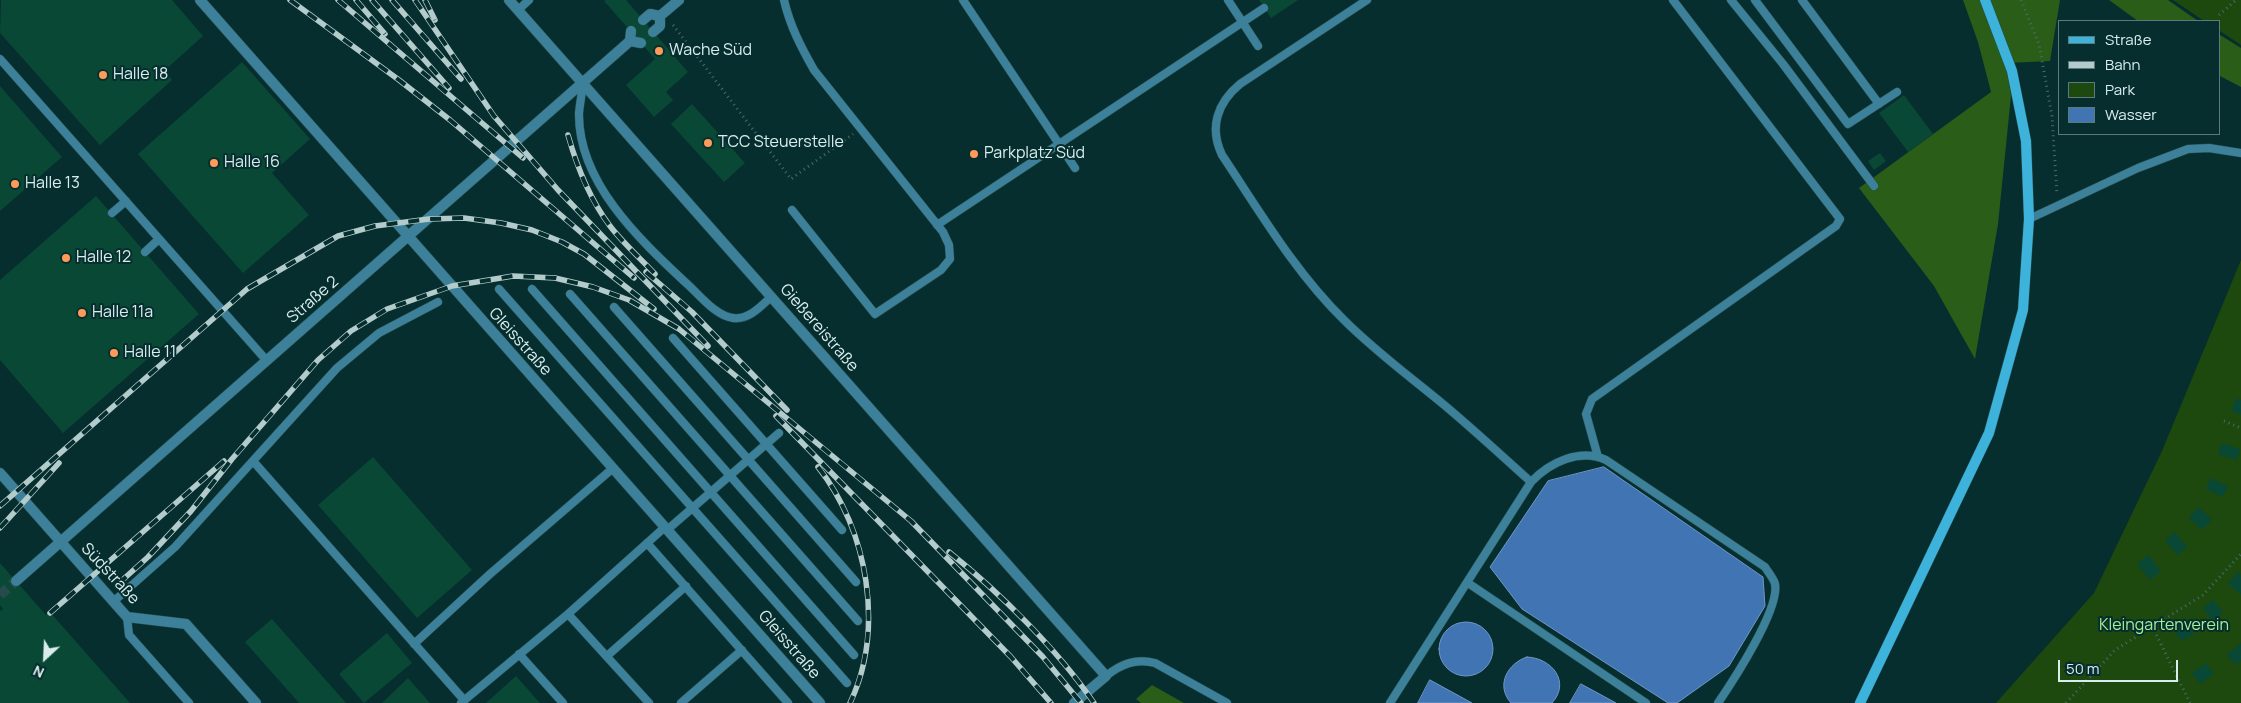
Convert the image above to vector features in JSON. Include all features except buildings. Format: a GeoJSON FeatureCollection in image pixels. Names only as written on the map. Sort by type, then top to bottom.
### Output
{"type":"FeatureCollection","features":[{"type":"Feature","properties":{"kind":"main road"},"geometry":{"type":"LineString","coordinates":[[1860,703],[1989,433],[2023,310],[2029,219],[2026,141],[2012,71],[1985,0]]}},
{"type":"Feature","properties":{"kind":"street","name":"Gleisstraße"},"geometry":{"type":"LineString","coordinates":[[200,0],[820,703]]}},
{"type":"Feature","properties":{"kind":"street","name":"Gießereistraße"},"geometry":{"type":"LineString","coordinates":[[509,0],[1106,676]]}},
{"type":"Feature","properties":{"kind":"street"},"geometry":{"type":"LineString","coordinates":[[643,20],[650,14],[662,14],[679,0]]}},
{"type":"Feature","properties":{"kind":"street"},"geometry":{"type":"LineString","coordinates":[[653,32],[660,26],[662,14]]}},
{"type":"Feature","properties":{"kind":"street","name":"Straße 2"},"geometry":{"type":"LineString","coordinates":[[16,581],[582,83],[630,36],[641,43]]}},
{"type":"Feature","properties":{"kind":"street","name":"Südstraße"},"geometry":{"type":"LineString","coordinates":[[0,473],[127,617],[186,624],[256,703]]}},
{"type":"Feature","properties":{"kind":"street"},"geometry":{"type":"LineString","coordinates":[[1074,703],[1106,676]]}},
{"type":"Feature","properties":{"kind":"lane"},"geometry":{"type":"LineString","coordinates":[[518,10],[529,0]]}},
{"type":"Feature","properties":{"kind":"lane"},"geometry":{"type":"LineString","coordinates":[[784,0],[797,41],[814,70],[937,225],[949,245],[950,259],[940,270],[875,314],[792,210]]}},
{"type":"Feature","properties":{"kind":"lane"},"geometry":{"type":"LineString","coordinates":[[963,0],[1075,168]]}},
{"type":"Feature","properties":{"kind":"lane"},"geometry":{"type":"LineString","coordinates":[[1228,0],[1258,46]]}},
{"type":"Feature","properties":{"kind":"lane"},"geometry":{"type":"LineString","coordinates":[[1367,0],[1230,92],[1221,105],[1216,119],[1214,133],[1216,144],[1284,249],[1309,281],[1343,319],[1387,361],[1442,404],[1532,482]]}},
{"type":"Feature","properties":{"kind":"lane"},"geometry":{"type":"LineString","coordinates":[[1598,457],[1586,414],[1592,399],[1836,226],[1840,219],[1673,0]]}},
{"type":"Feature","properties":{"kind":"lane"},"geometry":{"type":"LineString","coordinates":[[1731,0],[1783,64],[1874,186]]}},
{"type":"Feature","properties":{"kind":"lane"},"geometry":{"type":"LineString","coordinates":[[1755,0],[1848,124],[1897,92]]}},
{"type":"Feature","properties":{"kind":"lane"},"geometry":{"type":"LineString","coordinates":[[1802,0],[1879,104]]}},
{"type":"Feature","properties":{"kind":"lane"},"geometry":{"type":"LineString","coordinates":[[937,225],[1264,8]]}},
{"type":"Feature","properties":{"kind":"lane"},"geometry":{"type":"LineString","coordinates":[[0,59],[267,361]]}},
{"type":"Feature","properties":{"kind":"lane"},"geometry":{"type":"LineString","coordinates":[[582,83],[579,115],[583,145],[595,176],[610,202],[653,252],[723,315],[742,318],[751,314],[772,297]]}},
{"type":"Feature","properties":{"kind":"lane"},"geometry":{"type":"LineString","coordinates":[[2029,219],[2138,168],[2188,149],[2209,148],[2241,153]]}},
{"type":"Feature","properties":{"kind":"lane"},"geometry":{"type":"LineString","coordinates":[[112,213],[126,201]]}},
{"type":"Feature","properties":{"kind":"lane"},"geometry":{"type":"LineString","coordinates":[[145,252],[159,240]]}},
{"type":"Feature","properties":{"kind":"lane"},"geometry":{"type":"LineString","coordinates":[[499,289],[847,684]]}},
{"type":"Feature","properties":{"kind":"lane"},"geometry":{"type":"LineString","coordinates":[[532,290],[854,655]]}},
{"type":"Feature","properties":{"kind":"lane"},"geometry":{"type":"LineString","coordinates":[[570,294],[858,621]]}},
{"type":"Feature","properties":{"kind":"lane"},"geometry":{"type":"LineString","coordinates":[[113,602],[176,547],[336,368],[379,333],[438,302]]}},
{"type":"Feature","properties":{"kind":"lane"},"geometry":{"type":"LineString","coordinates":[[614,307],[856,582]]}},
{"type":"Feature","properties":{"kind":"lane"},"geometry":{"type":"LineString","coordinates":[[672,338],[842,530]]}},
{"type":"Feature","properties":{"kind":"lane"},"geometry":{"type":"LineString","coordinates":[[253,461],[414,644],[462,702],[568,614],[647,543],[692,508],[779,433]]}},
{"type":"Feature","properties":{"kind":"lane"},"geometry":{"type":"LineString","coordinates":[[1390,703],[1532,482],[1552,464],[1570,458],[1589,455],[1598,457],[1765,567],[1775,584],[1773,604],[1761,630],[1732,684],[1718,703]]}},
{"type":"Feature","properties":{"kind":"lane"},"geometry":{"type":"LineString","coordinates":[[414,644],[490,574],[612,469]]}},
{"type":"Feature","properties":{"kind":"lane"},"geometry":{"type":"LineString","coordinates":[[647,543],[787,702]]}},
{"type":"Feature","properties":{"kind":"lane"},"geometry":{"type":"LineString","coordinates":[[1468,583],[1646,703]]}},
{"type":"Feature","properties":{"kind":"lane"},"geometry":{"type":"LineString","coordinates":[[607,656],[686,586]]}},
{"type":"Feature","properties":{"kind":"lane"},"geometry":{"type":"LineString","coordinates":[[568,614],[648,703]]}},
{"type":"Feature","properties":{"kind":"lane"},"geometry":{"type":"LineString","coordinates":[[127,617],[129,635],[189,703]]}},
{"type":"Feature","properties":{"kind":"lane"},"geometry":{"type":"LineString","coordinates":[[681,703],[742,650]]}},
{"type":"Feature","properties":{"kind":"lane"},"geometry":{"type":"LineString","coordinates":[[519,654],[563,703]]}},
{"type":"Feature","properties":{"kind":"lane"},"geometry":{"type":"LineString","coordinates":[[1106,676],[1122,664],[1150,662],[1227,703]]}},
{"type":"Feature","properties":{"kind":"path"},"geometry":{"type":"LineString","coordinates":[[2021,0],[2039,44],[2052,116],[2058,206]]}},
{"type":"Feature","properties":{"kind":"path"},"geometry":{"type":"LineString","coordinates":[[2219,15],[2236,0]]}},
{"type":"Feature","properties":{"kind":"path"},"geometry":{"type":"LineString","coordinates":[[662,14],[791,179],[860,128]]}},
{"type":"Feature","properties":{"kind":"path"},"geometry":{"type":"LineString","coordinates":[[2224,421],[2241,428]]}},
{"type":"Feature","properties":{"kind":"path"},"geometry":{"type":"LineString","coordinates":[[2066,703],[2115,650],[2203,595],[2241,554]]}},
{"type":"Feature","properties":{"kind":"path"},"geometry":{"type":"LineString","coordinates":[[2152,626],[2190,703]]}},
{"type":"Feature","properties":{"kind":"green space"},"geometry":{"type":"Polygon","coordinates":[[[1963,0],[2060,0],[2050,61],[2007,63],[2011,96],[1998,224],[1975,359],[1934,286],[1859,188],[1991,92],[1978,42],[1963,0]]]}},
{"type":"Feature","properties":{"kind":"green space"},"geometry":{"type":"Polygon","coordinates":[[[2109,0],[2168,0],[2197,20],[2137,20],[2109,0]]]}},
{"type":"Feature","properties":{"kind":"green space"},"geometry":{"type":"Polygon","coordinates":[[[2173,0],[2241,0],[2241,45],[2221,32],[2221,20],[2203,20],[2173,0]]]}},
{"type":"Feature","properties":{"kind":"green space"},"geometry":{"type":"Polygon","coordinates":[[[2221,36],[2241,48],[2241,87],[2221,77],[2221,36]]]}},
{"type":"Feature","properties":{"kind":"green space","name":"Kleingartenverein"},"geometry":{"type":"Polygon","coordinates":[[[2241,260],[2241,703],[1996,703],[2094,593],[2162,451],[2241,260]]]}},
{"type":"Feature","properties":{"kind":"green space"},"geometry":{"type":"Polygon","coordinates":[[[1152,685],[1184,703],[1141,703],[1136,699],[1152,685]]]}},
{"type":"Feature","properties":{"kind":"water"},"geometry":{"type":"Polygon","coordinates":[[[1604,467],[1763,577],[1765,606],[1729,666],[1677,703],[1668,703],[1522,609],[1490,567],[1548,481],[1604,467]]]}},
{"type":"Feature","properties":{"kind":"water"},"geometry":{"type":"Polygon","coordinates":[[[1461,622],[1471,622],[1481,626],[1489,634],[1493,649],[1489,664],[1481,672],[1471,676],[1461,676],[1451,672],[1443,664],[1439,654],[1439,644],[1443,634],[1451,626],[1461,622]]]}},
{"type":"Feature","properties":{"kind":"water"},"geometry":{"type":"Polygon","coordinates":[[[1527,657],[1536,658],[1544,662],[1556,672],[1560,687],[1552,703],[1511,703],[1506,696],[1504,682],[1509,669],[1527,657]]]}},
{"type":"Feature","properties":{"kind":"water"},"geometry":{"type":"Polygon","coordinates":[[[1430,680],[1472,703],[1418,703],[1430,680]]]}},
{"type":"Feature","properties":{"kind":"water"},"geometry":{"type":"Polygon","coordinates":[[[1581,684],[1616,703],[1570,703],[1581,684]]]}},
{"type":"Feature","properties":{"kind":"tunnel"},"geometry":{"type":"LineString","coordinates":[[0,595],[16,581]]}},
{"type":"Feature","properties":{"kind":"railway"},"geometry":{"type":"LineString","coordinates":[[290,0],[450,120],[634,278]]}},
{"type":"Feature","properties":{"kind":"railway"},"geometry":{"type":"LineString","coordinates":[[338,0],[523,158]]}},
{"type":"Feature","properties":{"kind":"railway"},"geometry":{"type":"LineString","coordinates":[[356,0],[385,34]]}},
{"type":"Feature","properties":{"kind":"railway"},"geometry":{"type":"LineString","coordinates":[[372,0],[449,88]]}},
{"type":"Feature","properties":{"kind":"railway"},"geometry":{"type":"LineString","coordinates":[[392,0],[461,79]]}},
{"type":"Feature","properties":{"kind":"railway"},"geometry":{"type":"LineString","coordinates":[[415,0],[494,116],[558,190],[708,346]]}},
{"type":"Feature","properties":{"kind":"railway"},"geometry":{"type":"LineString","coordinates":[[425,0],[435,20]]}},
{"type":"Feature","properties":{"kind":"railway"},"geometry":{"type":"LineString","coordinates":[[568,135],[584,182],[596,204],[620,238],[655,274]]}},
{"type":"Feature","properties":{"kind":"railway"},"geometry":{"type":"LineString","coordinates":[[0,506],[247,289],[338,236],[375,226],[429,219],[464,218],[501,223],[532,230],[562,242],[584,254],[654,309]]}},
{"type":"Feature","properties":{"kind":"railway"},"geometry":{"type":"LineString","coordinates":[[646,272],[692,312],[787,410]]}},
{"type":"Feature","properties":{"kind":"railway"},"geometry":{"type":"LineString","coordinates":[[118,584],[148,557],[191,511],[232,459],[318,360],[351,331],[387,309],[452,286],[513,276],[555,278],[593,287],[629,300],[679,329],[911,521],[1043,657],[1081,703]]}},
{"type":"Feature","properties":{"kind":"railway"},"geometry":{"type":"LineString","coordinates":[[776,416],[1011,657],[1051,703]]}},
{"type":"Feature","properties":{"kind":"railway"},"geometry":{"type":"LineString","coordinates":[[50,613],[224,461]]}},
{"type":"Feature","properties":{"kind":"railway"},"geometry":{"type":"LineString","coordinates":[[0,528],[59,463]]}},
{"type":"Feature","properties":{"kind":"railway"},"geometry":{"type":"LineString","coordinates":[[818,467],[835,492],[849,520],[859,550],[866,581],[868,612],[867,644],[861,674],[850,703]]}},
{"type":"Feature","properties":{"kind":"railway"},"geometry":{"type":"LineString","coordinates":[[949,552],[988,585],[1027,623],[1063,663],[1094,703]]}},
{"type":"Feature","properties":{"kind":"place","name":"Wache Süd"},"geometry":{"type":"Point","coordinates":[659,51]}},
{"type":"Feature","properties":{"kind":"place","name":"Halle 18"},"geometry":{"type":"Point","coordinates":[103,75]}},
{"type":"Feature","properties":{"kind":"place","name":"TCC Steuerstelle"},"geometry":{"type":"Point","coordinates":[708,143]}},
{"type":"Feature","properties":{"kind":"place","name":"Parkplatz Süd"},"geometry":{"type":"Point","coordinates":[974,154]}},
{"type":"Feature","properties":{"kind":"place","name":"Halle 16"},"geometry":{"type":"Point","coordinates":[214,163]}},
{"type":"Feature","properties":{"kind":"place","name":"Halle 13"},"geometry":{"type":"Point","coordinates":[15,184]}},
{"type":"Feature","properties":{"kind":"place","name":"Halle 12"},"geometry":{"type":"Point","coordinates":[66,258]}},
{"type":"Feature","properties":{"kind":"place","name":"Halle 11a"},"geometry":{"type":"Point","coordinates":[82,313]}},
{"type":"Feature","properties":{"kind":"place","name":"Halle 11"},"geometry":{"type":"Point","coordinates":[114,353]}}]}
